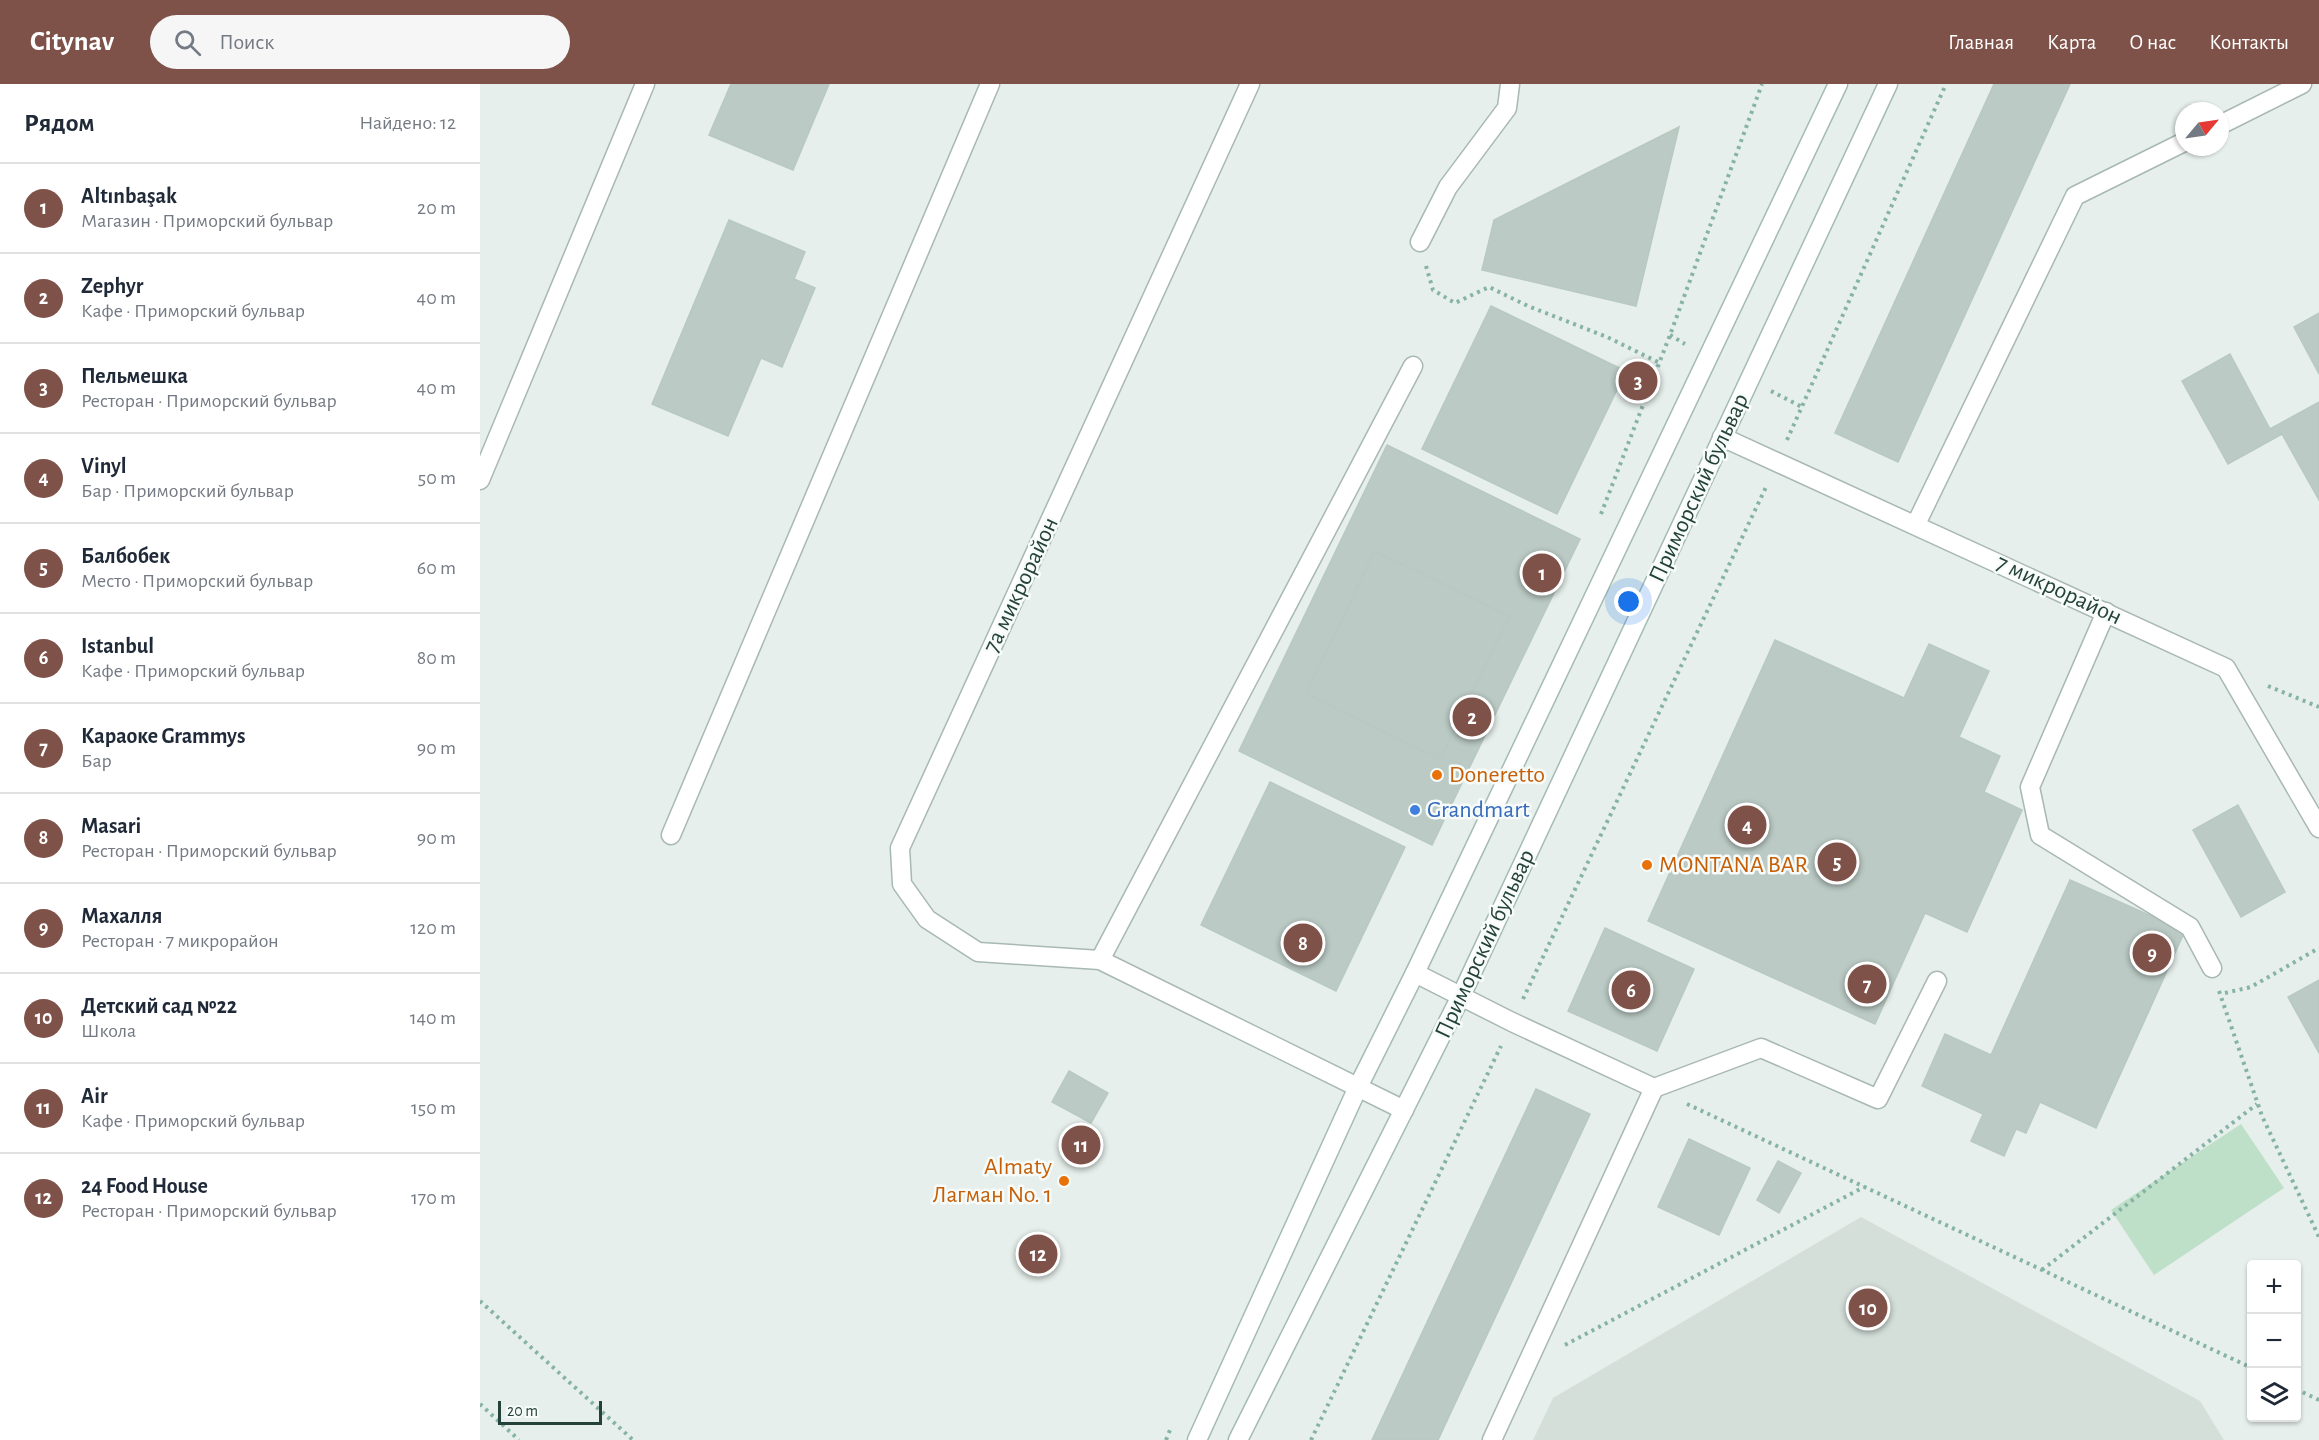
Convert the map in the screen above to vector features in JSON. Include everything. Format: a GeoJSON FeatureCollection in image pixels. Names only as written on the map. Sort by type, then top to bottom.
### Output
{"type":"FeatureCollection","features":[{"type":"Feature","properties":{"kind":"street"},"geometry":{"type":"LineString","coordinates":[[480,480],[645,84]]}},
{"type":"Feature","properties":{"kind":"street"},"geometry":{"type":"LineString","coordinates":[[671,835],[990,84]]}},
{"type":"Feature","properties":{"kind":"street","name":"7а микрорайон"},"geometry":{"type":"LineString","coordinates":[[1100,960],[978,952],[927,919],[902,884],[900,848],[1251,84]]}},
{"type":"Feature","properties":{"kind":"street"},"geometry":{"type":"LineString","coordinates":[[1420,242],[1448,187],[1508,108],[1510,84]]}},
{"type":"Feature","properties":{"kind":"street","name":"Приморский бульвар"},"geometry":{"type":"LineString","coordinates":[[1197,1440],[1358,1087],[1415,973],[1838,84]]}},
{"type":"Feature","properties":{"kind":"street","name":"Приморский бульвар"},"geometry":{"type":"LineString","coordinates":[[1238,1440],[1461,996],[1888,84]]}},
{"type":"Feature","properties":{"kind":"street"},"geometry":{"type":"LineString","coordinates":[[2229,120],[2302,84]]}},
{"type":"Feature","properties":{"kind":"street"},"geometry":{"type":"LineString","coordinates":[[1916,524],[2075,196],[2175,146]]}},
{"type":"Feature","properties":{"kind":"street"},"geometry":{"type":"LineString","coordinates":[[1404,1110],[1100,960],[1413,366]]}},
{"type":"Feature","properties":{"kind":"street","name":"7 микрорайон"},"geometry":{"type":"LineString","coordinates":[[1722,437],[2226,668],[2319,828]]}},
{"type":"Feature","properties":{"kind":"street"},"geometry":{"type":"LineString","coordinates":[[2106,612],[2030,787],[2040,835],[2190,927],[2212,968]]}},
{"type":"Feature","properties":{"kind":"street"},"geometry":{"type":"LineString","coordinates":[[1415,973],[1512,1022],[1654,1088]]}},
{"type":"Feature","properties":{"kind":"street"},"geometry":{"type":"LineString","coordinates":[[1492,1440],[1654,1088],[1761,1048],[1878,1099],[1936,981]]}},
{"type":"Feature","properties":{"kind":"path"},"geometry":{"type":"LineString","coordinates":[[1601,514],[1660,363],[1762,84]]}},
{"type":"Feature","properties":{"kind":"path"},"geometry":{"type":"LineString","coordinates":[[1311,1440],[1734,556],[1946,84]]}},
{"type":"Feature","properties":{"kind":"path"},"geometry":{"type":"LineString","coordinates":[[1420,242],[1433,290],[1455,303],[1489,287],[1528,306],[1607,337],[1660,363]]}},
{"type":"Feature","properties":{"kind":"path"},"geometry":{"type":"LineString","coordinates":[[2268,685],[2319,707]]}},
{"type":"Feature","properties":{"kind":"path"},"geometry":{"type":"LineString","coordinates":[[2220,994],[2251,987],[2319,948]]}},
{"type":"Feature","properties":{"kind":"path"},"geometry":{"type":"LineString","coordinates":[[2212,968],[2257,1104],[2319,1238]]}},
{"type":"Feature","properties":{"kind":"path"},"geometry":{"type":"LineString","coordinates":[[1654,1088],[2247,1366]]}},
{"type":"Feature","properties":{"kind":"path"},"geometry":{"type":"LineString","coordinates":[[2042,1270],[2257,1104]]}},
{"type":"Feature","properties":{"kind":"path"},"geometry":{"type":"LineString","coordinates":[[1525,1366],[1864,1187]]}},
{"type":"Feature","properties":{"kind":"path"},"geometry":{"type":"LineString","coordinates":[[480,1301],[633,1440]]}},
{"type":"Feature","properties":{"kind":"path"},"geometry":{"type":"LineString","coordinates":[[2301,1391],[2319,1400]]}},
{"type":"Feature","properties":{"kind":"path"},"geometry":{"type":"LineString","coordinates":[[480,1404],[519,1440]]}},
{"type":"Feature","properties":{"kind":"shaded area"},"geometry":{"type":"Polygon","coordinates":[[[1861,1217],[2200,1401],[2224,1440],[1533,1440],[1553,1398],[1861,1217]]]}},
{"type":"Feature","properties":{"kind":"green space"},"geometry":{"type":"Polygon","coordinates":[[[2241,1124],[2284,1188],[2154,1275],[2111,1210],[2241,1124]]]}},
{"type":"Feature","properties":{"kind":"building"},"geometry":{"type":"Polygon","coordinates":[[[731,84],[829,84],[793,170],[709,135],[731,84]]]}},
{"type":"Feature","properties":{"kind":"building"},"geometry":{"type":"Polygon","coordinates":[[[1994,84],[2070,84],[1898,462],[1835,433],[1994,84]]]}},
{"type":"Feature","properties":{"kind":"building"},"geometry":{"type":"Polygon","coordinates":[[[1679,127],[1636,306],[1482,270],[1494,220],[1679,127]]]}},
{"type":"Feature","properties":{"kind":"building"},"geometry":{"type":"Polygon","coordinates":[[[729,220],[805,252],[794,279],[815,288],[782,367],[761,358],[728,436],[652,404],[729,220]]]}},
{"type":"Feature","properties":{"kind":"building"},"geometry":{"type":"Polygon","coordinates":[[[1491,306],[1626,371],[1557,514],[1422,449],[1491,306]]]}},
{"type":"Feature","properties":{"kind":"building"},"geometry":{"type":"Polygon","coordinates":[[[2319,313],[2319,374],[2294,327],[2319,313]]]}},
{"type":"Feature","properties":{"kind":"building"},"geometry":{"type":"Polygon","coordinates":[[[2230,354],[2270,429],[2319,402],[2319,500],[2282,434],[2228,464],[2182,381],[2230,354]]]}},
{"type":"Feature","properties":{"kind":"building"},"geometry":{"type":"Polygon","coordinates":[[[1387,445],[1580,539],[1432,845],[1239,751],[1387,445]]]}},
{"type":"Feature","properties":{"kind":"building"},"geometry":{"type":"Polygon","coordinates":[[[1375,551],[1509,616],[1440,759],[1306,694],[1375,551]]]}},
{"type":"Feature","properties":{"kind":"building"},"geometry":{"type":"Polygon","coordinates":[[[1775,640],[1904,698],[1929,644],[1989,671],[1959,737],[2000,756],[1984,792],[2022,810],[1967,932],[1925,913],[1875,1024],[1648,921],[1775,640]]]}},
{"type":"Feature","properties":{"kind":"building"},"geometry":{"type":"Polygon","coordinates":[[[1270,782],[1405,847],[1336,991],[1201,925],[1270,782]]]}},
{"type":"Feature","properties":{"kind":"building"},"geometry":{"type":"Polygon","coordinates":[[[2238,805],[2285,892],[2241,917],[2193,830],[2238,805]]]}},
{"type":"Feature","properties":{"kind":"building"},"geometry":{"type":"Polygon","coordinates":[[[2070,880],[2185,931],[2096,1128],[2040,1102],[2026,1133],[2016,1129],[2004,1156],[1971,1141],[1983,1114],[1922,1086],[1945,1034],[1991,1055],[2070,880]]]}},
{"type":"Feature","properties":{"kind":"building"},"geometry":{"type":"Polygon","coordinates":[[[1605,928],[1694,969],[1657,1051],[1568,1011],[1605,928]]]}},
{"type":"Feature","properties":{"kind":"building"},"geometry":{"type":"Polygon","coordinates":[[[2319,980],[2319,1053],[2288,997],[2319,980]]]}},
{"type":"Feature","properties":{"kind":"building"},"geometry":{"type":"Polygon","coordinates":[[[1069,1071],[1108,1093],[1091,1123],[1052,1102],[1069,1071]]]}},
{"type":"Feature","properties":{"kind":"building"},"geometry":{"type":"Polygon","coordinates":[[[1536,1089],[1590,1114],[1438,1440],[1372,1440],[1536,1089]]]}},
{"type":"Feature","properties":{"kind":"building"},"geometry":{"type":"Polygon","coordinates":[[[1689,1139],[1750,1168],[1719,1235],[1658,1207],[1689,1139]]]}},
{"type":"Feature","properties":{"kind":"building"},"geometry":{"type":"Polygon","coordinates":[[[1778,1161],[1801,1173],[1779,1213],[1757,1200],[1778,1161]]]}},
{"type":"Feature","properties":{"kind":"place","name":"Пельмешка"},"geometry":{"type":"Point","coordinates":[1638,381]}},
{"type":"Feature","properties":{"kind":"place","name":"Altınbaşak"},"geometry":{"type":"Point","coordinates":[1542,573]}},
{"type":"Feature","properties":{"kind":"place","name":"Zephyr"},"geometry":{"type":"Point","coordinates":[1472,717]}},
{"type":"Feature","properties":{"kind":"place","name":"Doneretto"},"geometry":{"type":"Point","coordinates":[1437,775]}},
{"type":"Feature","properties":{"kind":"place","name":"Grandmart"},"geometry":{"type":"Point","coordinates":[1415,810]}},
{"type":"Feature","properties":{"kind":"place","name":"Vinyl"},"geometry":{"type":"Point","coordinates":[1747,825]}},
{"type":"Feature","properties":{"kind":"place","name":"Балбобек"},"geometry":{"type":"Point","coordinates":[1837,862]}},
{"type":"Feature","properties":{"kind":"place","name":"MONTANA BAR"},"geometry":{"type":"Point","coordinates":[1647,865]}},
{"type":"Feature","properties":{"kind":"place","name":"Masari"},"geometry":{"type":"Point","coordinates":[1303,943]}},
{"type":"Feature","properties":{"kind":"place","name":"Махалля"},"geometry":{"type":"Point","coordinates":[2152,953]}},
{"type":"Feature","properties":{"kind":"place","name":"Караоке Grammys"},"geometry":{"type":"Point","coordinates":[1867,984]}},
{"type":"Feature","properties":{"kind":"place","name":"Istanbul"},"geometry":{"type":"Point","coordinates":[1631,990]}},
{"type":"Feature","properties":{"kind":"place","name":"Air"},"geometry":{"type":"Point","coordinates":[1081,1145]}},
{"type":"Feature","properties":{"kind":"place","name":"Almaty Лагман No. 1"},"geometry":{"type":"Point","coordinates":[1064,1181]}},
{"type":"Feature","properties":{"kind":"place","name":"24 Food House"},"geometry":{"type":"Point","coordinates":[1038,1254]}},
{"type":"Feature","properties":{"kind":"place","name":"Детский сад №22"},"geometry":{"type":"Point","coordinates":[1868,1308]}}]}
